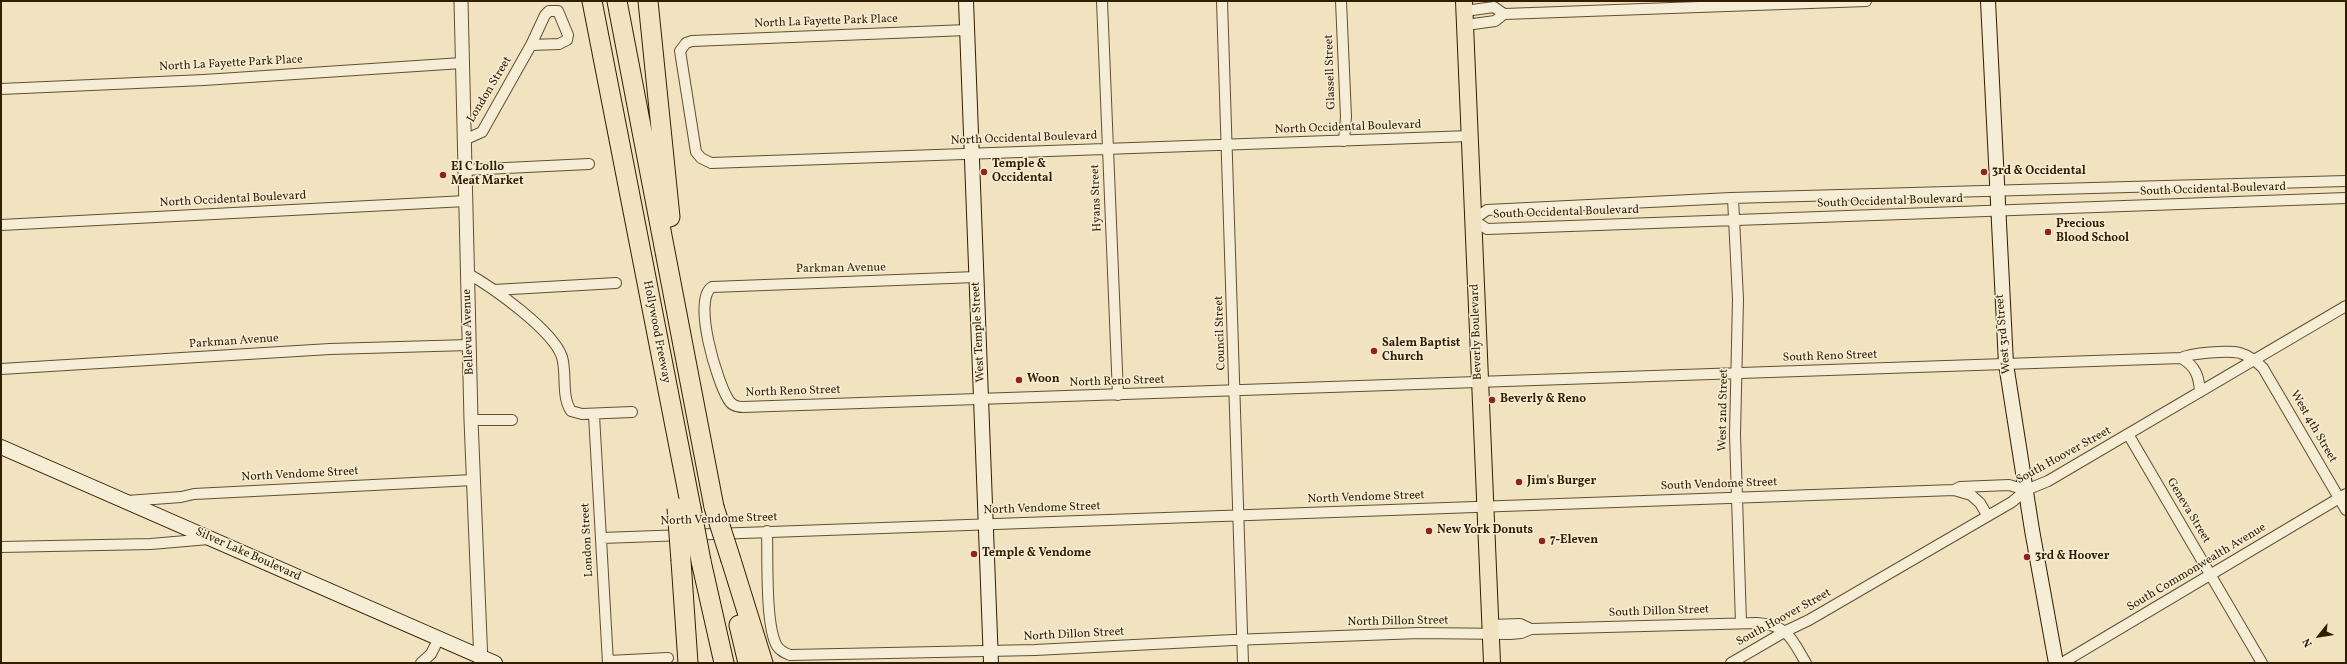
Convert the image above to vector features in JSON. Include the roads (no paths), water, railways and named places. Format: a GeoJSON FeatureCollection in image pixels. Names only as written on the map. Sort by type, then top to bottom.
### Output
{"type":"FeatureCollection","features":[{"type":"Feature","properties":{"kind":"highway","name":"Hollywood Freeway"},"geometry":{"type":"LineString","coordinates":[[592,1],[674,423],[684,508],[701,561],[724,663]]}},
{"type":"Feature","properties":{"kind":"highway","name":"Hollywood Freeway"},"geometry":{"type":"LineString","coordinates":[[617,1],[714,507],[728,560],[748,663]]}},
{"type":"Feature","properties":{"kind":"highway"},"geometry":{"type":"LineString","coordinates":[[648,1],[663,148],[676,307]]}},
{"type":"Feature","properties":{"kind":"highway"},"geometry":{"type":"LineString","coordinates":[[684,508],[681,560],[688,663]]}},
{"type":"Feature","properties":{"kind":"highway"},"geometry":{"type":"LineString","coordinates":[[728,560],[763,663]]}},
{"type":"Feature","properties":{"kind":"main road","name":"West Temple Street"},"geometry":{"type":"LineString","coordinates":[[966,1],[991,657]]}},
{"type":"Feature","properties":{"kind":"main road","name":"West 3rd Street"},"geometry":{"type":"LineString","coordinates":[[1988,1],[1997,211],[2006,364],[2056,663]]}},
{"type":"Feature","properties":{"kind":"main road","name":"Beverly Boulevard"},"geometry":{"type":"LineString","coordinates":[[1465,12],[1479,381],[1492,663]]}},
{"type":"Feature","properties":{"kind":"main road","name":"Silver Lake Boulevard"},"geometry":{"type":"LineString","coordinates":[[1,447],[439,638],[481,660],[494,663]]}},
{"type":"Feature","properties":{"kind":"street","name":"Bellevue Avenue"},"geometry":{"type":"LineString","coordinates":[[461,1],[471,420],[481,660]]}},
{"type":"Feature","properties":{"kind":"street","name":"Hyans Street"},"geometry":{"type":"LineString","coordinates":[[1102,1],[1118,395]]}},
{"type":"Feature","properties":{"kind":"street","name":"Council Street"},"geometry":{"type":"LineString","coordinates":[[1222,1],[1236,378],[1234,391],[1244,663]]}},
{"type":"Feature","properties":{"kind":"street","name":"Glassell Street"},"geometry":{"type":"LineString","coordinates":[[1341,1],[1346,117],[1344,141]]}},
{"type":"Feature","properties":{"kind":"street"},"geometry":{"type":"LineString","coordinates":[[1465,12],[1494,21],[1504,14],[1631,5],[1866,1]]}},
{"type":"Feature","properties":{"kind":"street"},"geometry":{"type":"LineString","coordinates":[[1465,12],[1494,7],[1504,14]]}},
{"type":"Feature","properties":{"kind":"street","name":"North La Fayette Park Place"},"geometry":{"type":"LineString","coordinates":[[686,43],[700,40],[966,30]]}},
{"type":"Feature","properties":{"kind":"street","name":"North Occidental Boulevard"},"geometry":{"type":"LineString","coordinates":[[686,43],[680,51],[696,152],[704,161],[710,163],[971,155],[1470,136]]}},
{"type":"Feature","properties":{"kind":"street","name":"London Street"},"geometry":{"type":"LineString","coordinates":[[464,140],[482,132],[531,45]]}},
{"type":"Feature","properties":{"kind":"street","name":"North La Fayette Park Place"},"geometry":{"type":"LineString","coordinates":[[1,88],[206,80],[462,63]]}},
{"type":"Feature","properties":{"kind":"street"},"geometry":{"type":"LineString","coordinates":[[464,170],[589,164]]}},
{"type":"Feature","properties":{"kind":"street","name":"South Occidental Boulevard"},"geometry":{"type":"LineString","coordinates":[[2346,181],[1733,198],[1487,210],[1473,220],[1487,229],[2346,198]]}},
{"type":"Feature","properties":{"kind":"street","name":"West 2nd Street"},"geometry":{"type":"LineString","coordinates":[[1733,198],[1738,299],[1738,361],[1736,374],[1735,435],[1742,623]]}},
{"type":"Feature","properties":{"kind":"street","name":"North Occidental Boulevard"},"geometry":{"type":"LineString","coordinates":[[1,225],[466,201]]}},
{"type":"Feature","properties":{"kind":"street"},"geometry":{"type":"LineString","coordinates":[[467,273],[494,290],[555,344],[562,360],[566,396],[571,411],[578,414],[594,415],[632,412]]}},
{"type":"Feature","properties":{"kind":"street","name":"Parkman Avenue"},"geometry":{"type":"LineString","coordinates":[[708,290],[716,286],[976,277]]}},
{"type":"Feature","properties":{"kind":"street"},"geometry":{"type":"LineString","coordinates":[[494,290],[616,283]]}},
{"type":"Feature","properties":{"kind":"street","name":"North Reno Street"},"geometry":{"type":"LineString","coordinates":[[708,290],[704,299],[708,339],[727,398],[736,406],[982,400],[1479,381]]}},
{"type":"Feature","properties":{"kind":"street","name":"South Hoover Street"},"geometry":{"type":"LineString","coordinates":[[1731,663],[1786,631],[1809,620],[2012,502],[2026,490],[2042,484],[2346,306]]}},
{"type":"Feature","properties":{"kind":"street","name":"Parkman Avenue"},"geometry":{"type":"LineString","coordinates":[[1,369],[338,348],[469,345]]}},
{"type":"Feature","properties":{"kind":"street","name":"South Reno Street"},"geometry":{"type":"LineString","coordinates":[[1479,381],[1736,374],[2181,358],[2189,354],[2239,352],[2254,360]]}},
{"type":"Feature","properties":{"kind":"street"},"geometry":{"type":"LineString","coordinates":[[2181,358],[2194,368],[2199,378],[2200,392]]}},
{"type":"Feature","properties":{"kind":"street","name":"West 4th Street"},"geometry":{"type":"LineString","coordinates":[[2254,360],[2264,368],[2343,496],[2346,510]]}},
{"type":"Feature","properties":{"kind":"street","name":"London Street"},"geometry":{"type":"LineString","coordinates":[[594,415],[608,662]]}},
{"type":"Feature","properties":{"kind":"street"},"geometry":{"type":"LineString","coordinates":[[471,420],[512,420]]}},
{"type":"Feature","properties":{"kind":"street","name":"Geneva Street"},"geometry":{"type":"LineString","coordinates":[[2128,434],[2262,663]]}},
{"type":"Feature","properties":{"kind":"street","name":"North Vendome Street"},"geometry":{"type":"LineString","coordinates":[[127,501],[182,497],[194,494],[473,480]]}},
{"type":"Feature","properties":{"kind":"street"},"geometry":{"type":"LineString","coordinates":[[1954,490],[1960,487],[2009,485],[2026,490]]}},
{"type":"Feature","properties":{"kind":"street"},"geometry":{"type":"LineString","coordinates":[[1954,490],[1971,495],[1980,503],[1988,515]]}},
{"type":"Feature","properties":{"kind":"street","name":"South Vendome Street"},"geometry":{"type":"LineString","coordinates":[[1485,507],[1954,490]]}},
{"type":"Feature","properties":{"kind":"street","name":"South Commonwealth Avenue"},"geometry":{"type":"LineString","coordinates":[[2062,663],[2343,496]]}},
{"type":"Feature","properties":{"kind":"street","name":"North Vendome Street"},"geometry":{"type":"LineString","coordinates":[[601,538],[1485,507]]}},
{"type":"Feature","properties":{"kind":"street","name":"North Dillon Street"},"geometry":{"type":"LineString","coordinates":[[767,531],[771,627],[776,645],[784,653],[797,655],[991,657],[1243,640],[1411,634],[1491,629]]}},
{"type":"Feature","properties":{"kind":"street"},"geometry":{"type":"LineString","coordinates":[[1,547],[151,544],[209,539]]}},
{"type":"Feature","properties":{"kind":"street","name":"South Dillon Street"},"geometry":{"type":"LineString","coordinates":[[1491,629],[1521,633],[1531,629],[1742,623],[1772,624],[1786,631]]}},
{"type":"Feature","properties":{"kind":"street"},"geometry":{"type":"LineString","coordinates":[[1786,631],[1806,663]]}},
{"type":"Feature","properties":{"kind":"street"},"geometry":{"type":"LineString","coordinates":[[421,663],[431,654],[439,638]]}},
{"type":"Feature","properties":{"kind":"street"},"geometry":{"type":"LineString","coordinates":[[608,662],[668,658]]}},
{"type":"Feature","properties":{"kind":"place","name":"Temple & Occidental"},"geometry":{"type":"Point","coordinates":[984,172]}},
{"type":"Feature","properties":{"kind":"place","name":"3rd & Occidental"},"geometry":{"type":"Point","coordinates":[1984,172]}},
{"type":"Feature","properties":{"kind":"place","name":"El C Lollo Meat Market"},"geometry":{"type":"Point","coordinates":[443,175]}},
{"type":"Feature","properties":{"kind":"place","name":"Precious Blood School"},"geometry":{"type":"Point","coordinates":[2048,232]}},
{"type":"Feature","properties":{"kind":"place","name":"Salem Baptist Church"},"geometry":{"type":"Point","coordinates":[1374,351]}},
{"type":"Feature","properties":{"kind":"place","name":"Woon"},"geometry":{"type":"Point","coordinates":[1019,380]}},
{"type":"Feature","properties":{"kind":"place","name":"Beverly & Reno"},"geometry":{"type":"Point","coordinates":[1492,400]}},
{"type":"Feature","properties":{"kind":"place","name":"Jim's Burger"},"geometry":{"type":"Point","coordinates":[1519,482]}},
{"type":"Feature","properties":{"kind":"place","name":"New York Donuts"},"geometry":{"type":"Point","coordinates":[1429,531]}},
{"type":"Feature","properties":{"kind":"place","name":"7-Eleven"},"geometry":{"type":"Point","coordinates":[1542,541]}},
{"type":"Feature","properties":{"kind":"place","name":"Temple & Vendome"},"geometry":{"type":"Point","coordinates":[974,554]}},
{"type":"Feature","properties":{"kind":"place","name":"3rd & Hoover"},"geometry":{"type":"Point","coordinates":[2027,557]}}]}
